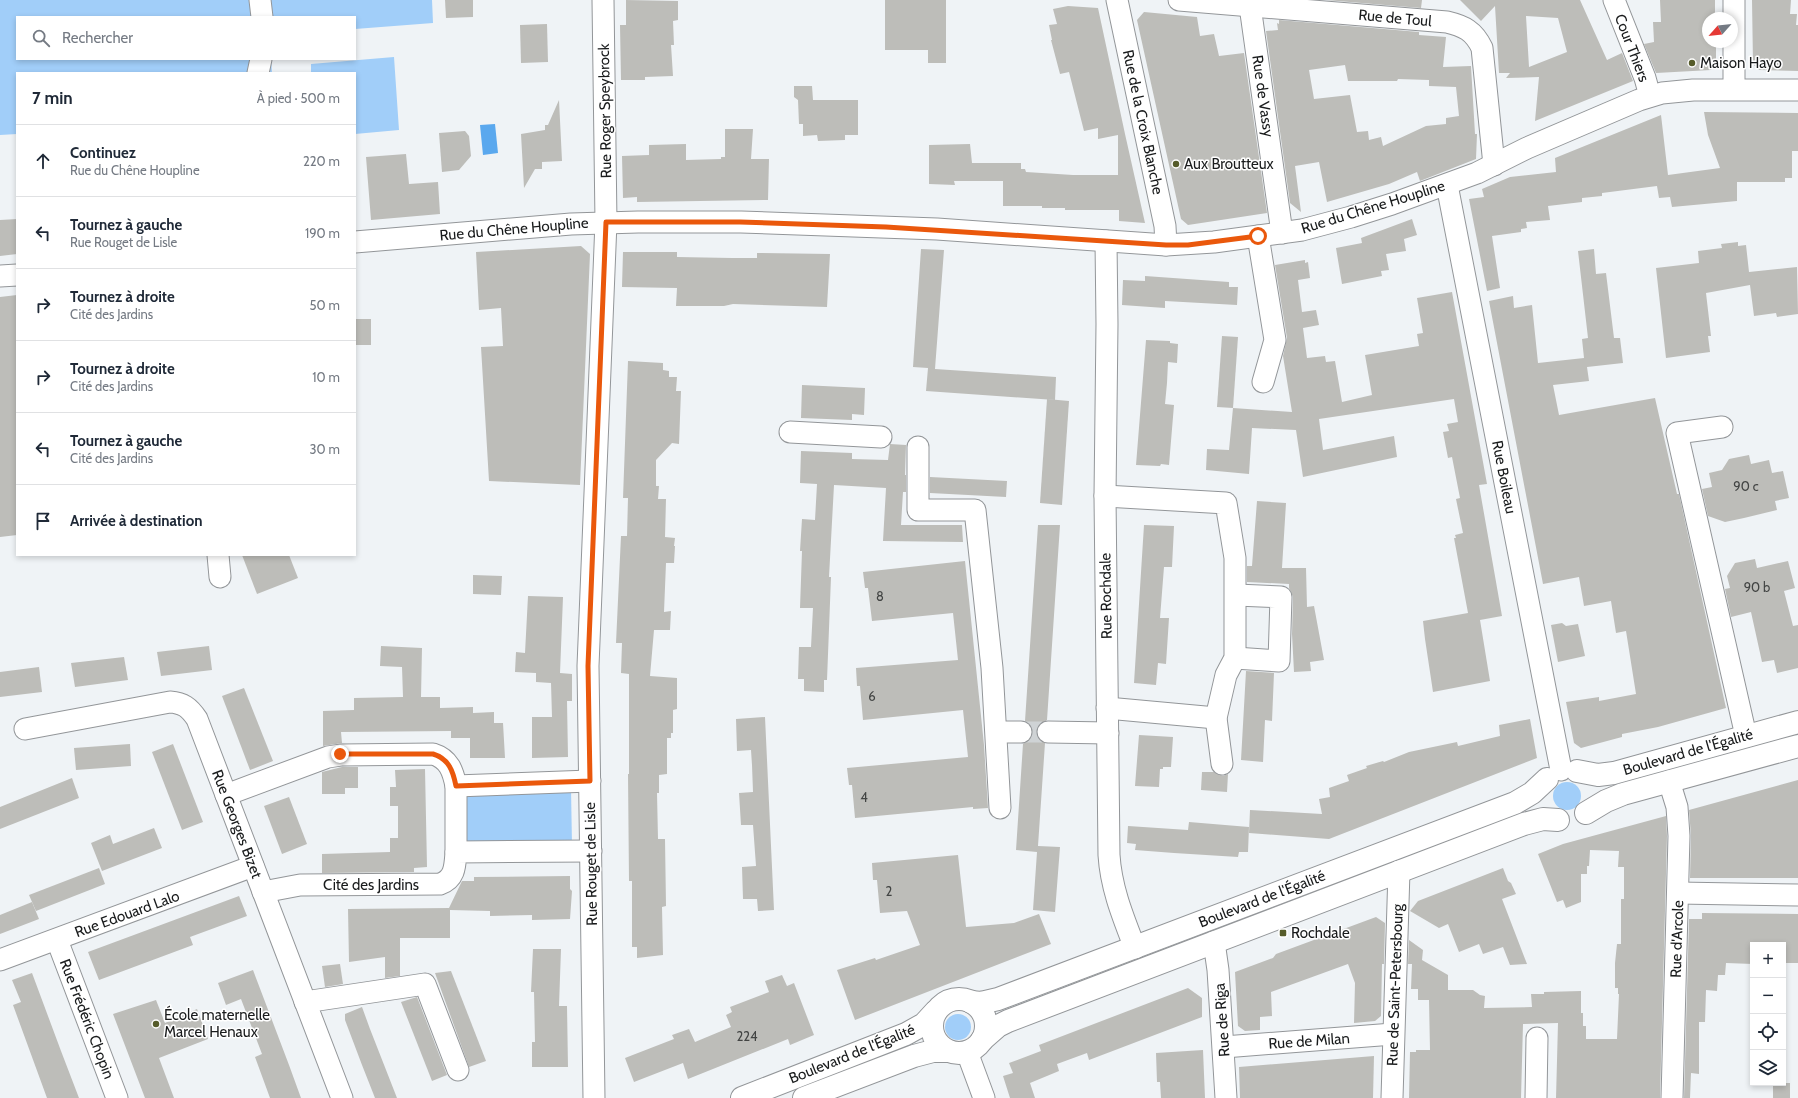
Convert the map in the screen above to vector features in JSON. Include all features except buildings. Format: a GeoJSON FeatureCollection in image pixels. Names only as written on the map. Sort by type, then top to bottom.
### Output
{"type":"FeatureCollection","features":[{"type":"Feature","properties":{"kind":"main road","name":"Boulevard de l'Égalité"},"geometry":{"type":"LineString","coordinates":[[971,1002],[998,1000],[1514,803],[1532,793],[1561,773],[1598,775],[1614,773],[1798,722]]}},
{"type":"Feature","properties":{"kind":"main road","name":"Boulevard de l'Égalité"},"geometry":{"type":"LineString","coordinates":[[1586,814],[1613,797],[1798,746]]}},
{"type":"Feature","properties":{"kind":"main road"},"geometry":{"type":"LineString","coordinates":[[1561,773],[1587,779],[1593,790],[1592,802],[1586,814],[1571,822],[1558,820],[1550,815],[1542,804],[1541,791],[1561,773]]}},
{"type":"Feature","properties":{"kind":"main road","name":"Boulevard de l'Égalité"},"geometry":{"type":"LineString","coordinates":[[804,1098],[914,1056],[933,1051],[966,1048],[1008,1021],[1524,824],[1543,819],[1558,820]]}},
{"type":"Feature","properties":{"kind":"main road"},"geometry":{"type":"LineString","coordinates":[[953,999],[962,999],[971,1002],[982,1012],[986,1021],[986,1031],[966,1048],[939,1046],[932,1034],[931,1025],[935,1012],[941,1005],[953,999]]}},
{"type":"Feature","properties":{"kind":"main road","name":"Boulevard de l'Égalité"},"geometry":{"type":"LineString","coordinates":[[742,1098],[906,1034],[924,1024],[935,1012]]}},
{"type":"Feature","properties":{"kind":"street"},"geometry":{"type":"LineString","coordinates":[[260,0],[262,16]]}},
{"type":"Feature","properties":{"kind":"street","name":"Rue Roger Speybrock"},"geometry":{"type":"LineString","coordinates":[[603,0],[606,222]]}},
{"type":"Feature","properties":{"kind":"street","name":"Rue de la Croix Blanche"},"geometry":{"type":"LineString","coordinates":[[1116,0],[1165,226],[1166,245]]}},
{"type":"Feature","properties":{"kind":"street","name":"Rue de Toul"},"geometry":{"type":"LineString","coordinates":[[1179,0],[1447,22],[1460,25],[1470,31],[1479,43],[1484,59],[1494,165]]}},
{"type":"Feature","properties":{"kind":"street","name":"Cour Thiers"},"geometry":{"type":"LineString","coordinates":[[1614,0],[1645,78],[1650,96]]}},
{"type":"Feature","properties":{"kind":"street"},"geometry":{"type":"LineString","coordinates":[[1734,0],[1734,89]]}},
{"type":"Feature","properties":{"kind":"street","name":"Rue de Vassy"},"geometry":{"type":"LineString","coordinates":[[1250,6],[1282,233]]}},
{"type":"Feature","properties":{"kind":"street"},"geometry":{"type":"LineString","coordinates":[[258,72],[261,60]]}},
{"type":"Feature","properties":{"kind":"street","name":"Rue du Chêne Houpline"},"geometry":{"type":"LineString","coordinates":[[356,242],[606,222],[740,222],[938,229],[1166,245],[1188,245],[1307,229],[1351,217],[1447,185],[1494,165],[1526,148],[1650,96],[1675,91],[1734,89],[1798,90]]}},
{"type":"Feature","properties":{"kind":"street","name":"Rue Boileau"},"geometry":{"type":"LineString","coordinates":[[1447,185],[1561,773]]}},
{"type":"Feature","properties":{"kind":"street","name":"Rue Rouget de Lisle"},"geometry":{"type":"LineString","coordinates":[[594,1098],[588,666],[606,222]]}},
{"type":"Feature","properties":{"kind":"street"},"geometry":{"type":"LineString","coordinates":[[1258,236],[1275,340],[1263,382]]}},
{"type":"Feature","properties":{"kind":"street","name":"Rue Rochdale"},"geometry":{"type":"LineString","coordinates":[[1106,241],[1107,324],[1104,496],[1110,874],[1114,893],[1136,948]]}},
{"type":"Feature","properties":{"kind":"street"},"geometry":{"type":"LineString","coordinates":[[0,276],[16,275]]}},
{"type":"Feature","properties":{"kind":"street"},"geometry":{"type":"LineString","coordinates":[[1722,427],[1677,433],[1746,736]]}},
{"type":"Feature","properties":{"kind":"street"},"geometry":{"type":"LineString","coordinates":[[790,432],[881,437]]}},
{"type":"Feature","properties":{"kind":"street"},"geometry":{"type":"LineString","coordinates":[[918,447],[918,510],[975,510],[992,668],[997,732],[1000,808]]}},
{"type":"Feature","properties":{"kind":"street"},"geometry":{"type":"LineString","coordinates":[[1104,496],[1226,503],[1235,558],[1236,595],[1235,658],[1226,675],[1216,718],[1222,764]]}},
{"type":"Feature","properties":{"kind":"street"},"geometry":{"type":"LineString","coordinates":[[218,556],[220,577]]}},
{"type":"Feature","properties":{"kind":"street"},"geometry":{"type":"LineString","coordinates":[[1235,658],[1279,661],[1282,597],[1236,595]]}},
{"type":"Feature","properties":{"kind":"street","name":"Rue Georges Bizet"},"geometry":{"type":"LineString","coordinates":[[25,729],[170,702],[186,705],[197,719],[342,1098]]}},
{"type":"Feature","properties":{"kind":"street"},"geometry":{"type":"LineString","coordinates":[[1107,708],[1216,718]]}},
{"type":"Feature","properties":{"kind":"street"},"geometry":{"type":"LineString","coordinates":[[997,732],[1021,732]]}},
{"type":"Feature","properties":{"kind":"street"},"geometry":{"type":"LineString","coordinates":[[1048,732],[1108,733]]}},
{"type":"Feature","properties":{"kind":"street","name":"Cité des Jardins"},"geometry":{"type":"LineString","coordinates":[[226,795],[321,759],[340,754],[433,754],[447,761],[454,775],[456,786],[456,852],[454,872],[448,880],[440,884],[300,885],[263,892]]}},
{"type":"Feature","properties":{"kind":"street"},"geometry":{"type":"LineString","coordinates":[[456,786],[590,781]]}},
{"type":"Feature","properties":{"kind":"street","name":"Rue d'Arcole"},"geometry":{"type":"LineString","coordinates":[[1669,781],[1677,807],[1678,820],[1678,893],[1672,1098]]}},
{"type":"Feature","properties":{"kind":"street"},"geometry":{"type":"LineString","coordinates":[[456,852],[591,850]]}},
{"type":"Feature","properties":{"kind":"street","name":"Rue Edouard Lalo"},"geometry":{"type":"LineString","coordinates":[[0,960],[253,866]]}},
{"type":"Feature","properties":{"kind":"street","name":"Rue de Saint-Petersbourg"},"geometry":{"type":"LineString","coordinates":[[1392,1098],[1399,871]]}},
{"type":"Feature","properties":{"kind":"street"},"geometry":{"type":"LineString","coordinates":[[1678,893],[1798,895]]}},
{"type":"Feature","properties":{"kind":"street","name":"Rue Frédéric Chopin"},"geometry":{"type":"LineString","coordinates":[[57,940],[118,1098]]}},
{"type":"Feature","properties":{"kind":"street","name":"Rue de Riga"},"geometry":{"type":"LineString","coordinates":[[1214,942],[1218,970],[1224,1047],[1226,1098]]}},
{"type":"Feature","properties":{"kind":"street"},"geometry":{"type":"LineString","coordinates":[[305,1002],[425,984],[458,1070]]}},
{"type":"Feature","properties":{"kind":"street","name":"Rue de Milan"},"geometry":{"type":"LineString","coordinates":[[1224,1047],[1393,1034]]}},
{"type":"Feature","properties":{"kind":"street"},"geometry":{"type":"LineString","coordinates":[[1536,1098],[1537,1038]]}},
{"type":"Feature","properties":{"kind":"street"},"geometry":{"type":"LineString","coordinates":[[966,1048],[984,1098]]}},
{"type":"Feature","properties":{"kind":"shaded area"},"geometry":{"type":"Polygon","coordinates":[[[0,0],[432,0],[433,23],[356,29],[356,16],[16,16],[16,60],[271,60],[272,72],[16,72],[16,134],[0,135],[0,0]]]}},
{"type":"Feature","properties":{"kind":"shaded area"},"geometry":{"type":"Polygon","coordinates":[[[394,57],[399,130],[356,134],[356,72],[311,72],[311,64],[394,57]]]}},
{"type":"Feature","properties":{"kind":"shaded area"},"geometry":{"type":"Polygon","coordinates":[[[495,124],[498,153],[483,155],[480,125],[495,124]]]}},
{"type":"Feature","properties":{"kind":"shaded area"},"geometry":{"type":"Polygon","coordinates":[[[1567,782],[1577,786],[1581,796],[1577,806],[1567,810],[1557,806],[1553,796],[1557,786],[1567,782]]]}},
{"type":"Feature","properties":{"kind":"shaded area"},"geometry":{"type":"Polygon","coordinates":[[[571,788],[572,846],[469,843],[462,834],[465,798],[474,790],[571,788]]]}},
{"type":"Feature","properties":{"kind":"shaded area"},"geometry":{"type":"Polygon","coordinates":[[[958,1014],[967,1018],[971,1027],[967,1036],[958,1040],[949,1036],[945,1027],[949,1018],[958,1014]]]}},
{"type":"Feature","properties":{"kind":"tunnel"},"geometry":{"type":"LineString","coordinates":[[1021,732],[1048,732]]}},
{"type":"Feature","properties":{"kind":"place","name":"Maison Hayo"},"geometry":{"type":"Point","coordinates":[1692,63]}},
{"type":"Feature","properties":{"kind":"place","name":"Aux Broutteux"},"geometry":{"type":"Point","coordinates":[1176,164]}},
{"type":"Feature","properties":{"kind":"place","name":"Rochdale"},"geometry":{"type":"Point","coordinates":[1283,933]}},
{"type":"Feature","properties":{"kind":"place","name":"École maternelle Marcel Henaux"},"geometry":{"type":"Point","coordinates":[156,1024]}},
{"type":"Feature","properties":{"kind":"route"},"geometry":{"type":"LineString","coordinates":[[340,754],[433,754],[447,761],[454,775],[456,786],[590,781],[588,666],[606,222],[740,222],[938,229],[1166,245],[1188,245],[1258,236]]}}]}
